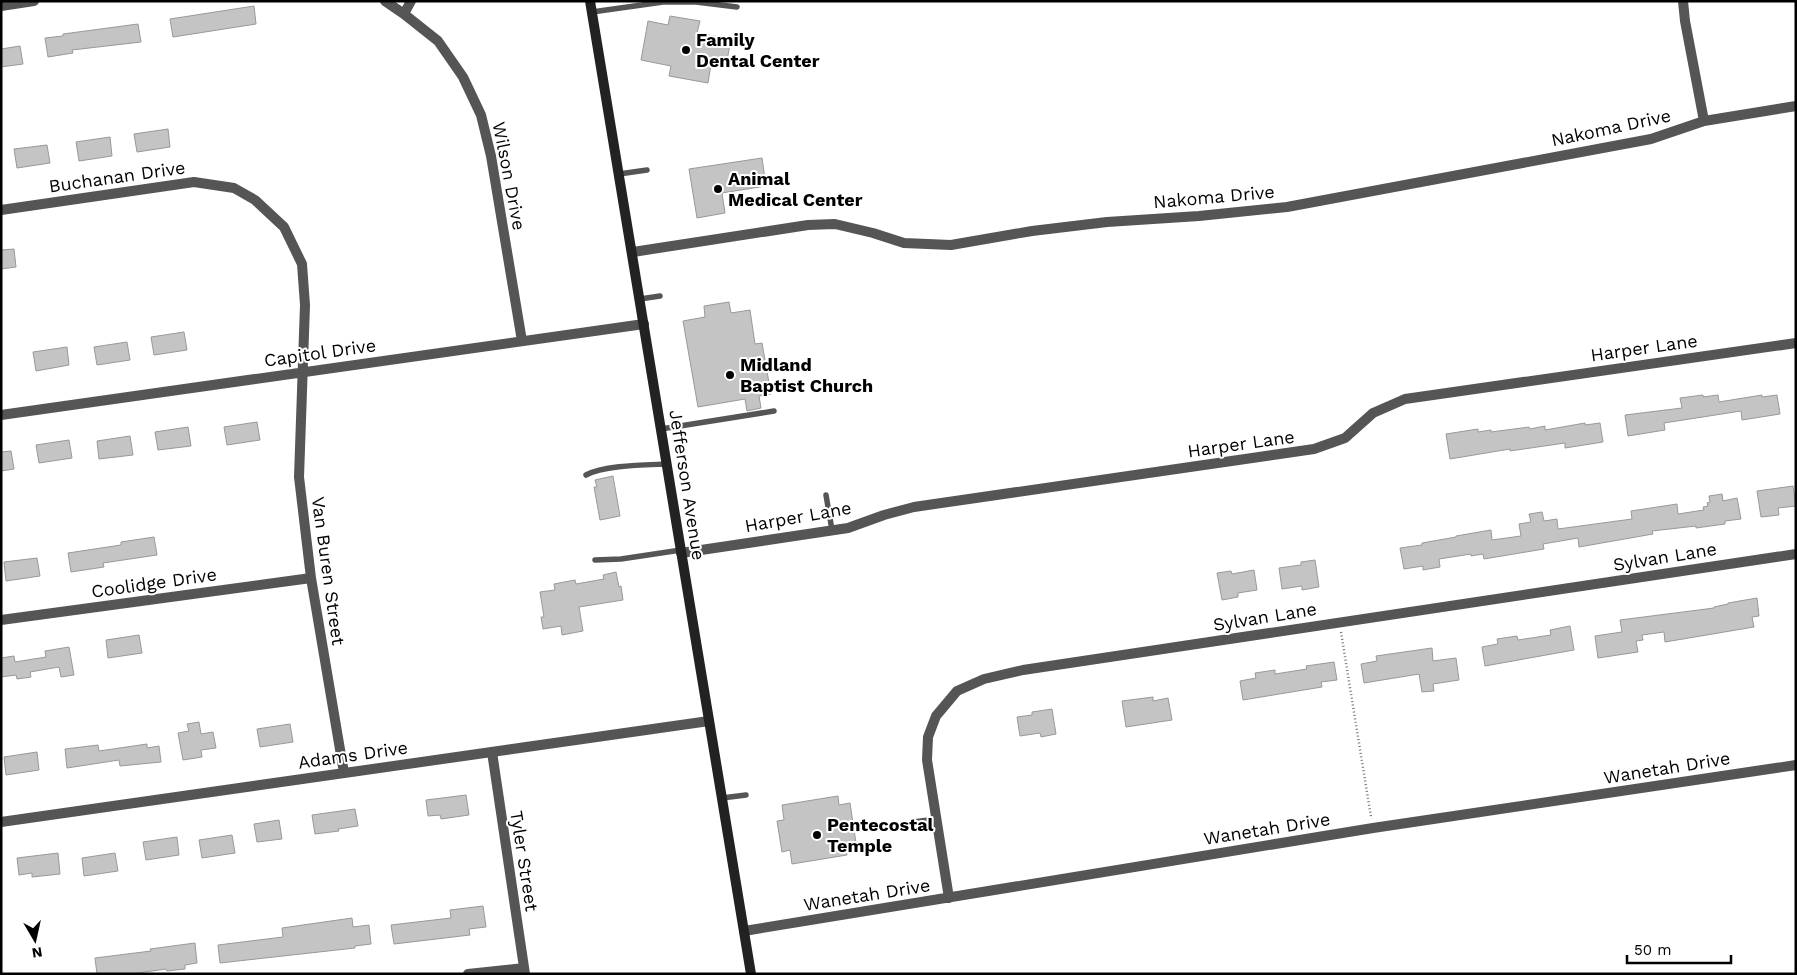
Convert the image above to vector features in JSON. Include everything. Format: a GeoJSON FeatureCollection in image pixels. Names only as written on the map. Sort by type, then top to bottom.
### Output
{"type":"FeatureCollection","features":[{"type":"Feature","properties":{"kind":"street"},"geometry":{"type":"LineString","coordinates":[[1,6],[34,1]]}},
{"type":"Feature","properties":{"kind":"street","name":"Wilson Drive"},"geometry":{"type":"LineString","coordinates":[[385,1],[438,41],[463,77],[480,115],[491,156],[522,341]]}},
{"type":"Feature","properties":{"kind":"street"},"geometry":{"type":"LineString","coordinates":[[404,14],[412,1]]}},
{"type":"Feature","properties":{"kind":"street","name":"Jefferson Avenue"},"geometry":{"type":"LineString","coordinates":[[590,1],[751,974]]}},
{"type":"Feature","properties":{"kind":"street"},"geometry":{"type":"LineString","coordinates":[[1683,1],[1704,121]]}},
{"type":"Feature","properties":{"kind":"street","name":"Nakoma Drive"},"geometry":{"type":"LineString","coordinates":[[632,252],[826,224],[835,224],[873,233],[904,243],[951,245],[1032,231],[1107,222],[1198,216],[1287,207],[1651,139],[1704,121],[1796,106]]}},
{"type":"Feature","properties":{"kind":"street","name":"Buchanan Drive"},"geometry":{"type":"LineString","coordinates":[[1,210],[194,182],[234,188],[255,200],[284,227],[302,264],[305,305],[303,372]]}},
{"type":"Feature","properties":{"kind":"street","name":"Capitol Drive"},"geometry":{"type":"LineString","coordinates":[[1,415],[644,324]]}},
{"type":"Feature","properties":{"kind":"street","name":"Harper Lane"},"geometry":{"type":"LineString","coordinates":[[681,551],[848,528],[914,507],[1314,450],[1345,438],[1373,413],[1405,399],[1796,343]]}},
{"type":"Feature","properties":{"kind":"street","name":"Van Buren Street"},"geometry":{"type":"LineString","coordinates":[[303,372],[299,477],[311,578],[344,773]]}},
{"type":"Feature","properties":{"kind":"street","name":"Sylvan Lane"},"geometry":{"type":"LineString","coordinates":[[950,898],[927,760],[928,737],[936,716],[957,691],[984,679],[1023,670],[1796,554]]}},
{"type":"Feature","properties":{"kind":"street","name":"Coolidge Drive"},"geometry":{"type":"LineString","coordinates":[[1,620],[311,578]]}},
{"type":"Feature","properties":{"kind":"street","name":"Adams Drive"},"geometry":{"type":"LineString","coordinates":[[1,822],[709,721]]}},
{"type":"Feature","properties":{"kind":"street","name":"Tyler Street"},"geometry":{"type":"LineString","coordinates":[[492,752],[524,971]]}},
{"type":"Feature","properties":{"kind":"street","name":"Wanetah Drive"},"geometry":{"type":"LineString","coordinates":[[744,931],[1373,828],[1796,765]]}},
{"type":"Feature","properties":{"kind":"street"},"geometry":{"type":"LineString","coordinates":[[468,974],[524,971]]}},
{"type":"Feature","properties":{"kind":"lane"},"geometry":{"type":"LineString","coordinates":[[592,12],[662,2],[696,2],[737,8]]}},
{"type":"Feature","properties":{"kind":"lane"},"geometry":{"type":"LineString","coordinates":[[619,174],[647,170]]}},
{"type":"Feature","properties":{"kind":"lane"},"geometry":{"type":"LineString","coordinates":[[640,299],[660,296]]}},
{"type":"Feature","properties":{"kind":"lane"},"geometry":{"type":"LineString","coordinates":[[661,429],[771,413]]}},
{"type":"Feature","properties":{"kind":"lane"},"geometry":{"type":"LineString","coordinates":[[586,475],[593,471],[610,468],[667,464]]}},
{"type":"Feature","properties":{"kind":"lane"},"geometry":{"type":"LineString","coordinates":[[826,495],[832,530]]}},
{"type":"Feature","properties":{"kind":"lane"},"geometry":{"type":"LineString","coordinates":[[595,560],[621,559],[681,551]]}},
{"type":"Feature","properties":{"kind":"lane"},"geometry":{"type":"LineString","coordinates":[[722,798],[746,795]]}},
{"type":"Feature","properties":{"kind":"lane"},"geometry":{"type":"LineString","coordinates":[[914,822],[937,819]]}},
{"type":"Feature","properties":{"kind":"path"},"geometry":{"type":"LineString","coordinates":[[1339,623],[1373,828]]}},
{"type":"Feature","properties":{"kind":"building"},"geometry":{"type":"Polygon","coordinates":[[[254,6],[256,24],[173,37],[170,19],[254,6]]]}},
{"type":"Feature","properties":{"kind":"building","name":"Family Dental Center"},"geometry":{"type":"Polygon","coordinates":[[[670,16],[700,21],[697,33],[731,39],[726,66],[711,64],[708,83],[669,76],[671,66],[641,60],[648,21],[668,25],[670,16]]]}},
{"type":"Feature","properties":{"kind":"building"},"geometry":{"type":"Polygon","coordinates":[[[138,24],[141,42],[72,50],[73,53],[48,57],[45,38],[138,24]]]}},
{"type":"Feature","properties":{"kind":"building"},"geometry":{"type":"Polygon","coordinates":[[[20,46],[23,64],[1,67],[1,49],[20,46]]]}},
{"type":"Feature","properties":{"kind":"building"},"geometry":{"type":"Polygon","coordinates":[[[168,129],[170,147],[137,152],[134,134],[168,129]]]}},
{"type":"Feature","properties":{"kind":"building"},"geometry":{"type":"Polygon","coordinates":[[[110,137],[112,156],[79,161],[76,142],[110,137]]]}},
{"type":"Feature","properties":{"kind":"building"},"geometry":{"type":"Polygon","coordinates":[[[47,145],[50,163],[17,168],[14,149],[47,145]]]}},
{"type":"Feature","properties":{"kind":"building","name":"Animal Medical Center"},"geometry":{"type":"Polygon","coordinates":[[[762,158],[766,186],[722,193],[725,213],[697,218],[689,169],[762,158]]]}},
{"type":"Feature","properties":{"kind":"building"},"geometry":{"type":"Polygon","coordinates":[[[14,249],[16,267],[1,269],[1,250],[14,249]]]}},
{"type":"Feature","properties":{"kind":"building","name":"Midland Baptist Church"},"geometry":{"type":"Polygon","coordinates":[[[729,302],[731,313],[750,310],[755,344],[762,343],[771,394],[759,396],[761,408],[747,411],[745,399],[698,407],[683,321],[705,317],[704,306],[729,302]]]}},
{"type":"Feature","properties":{"kind":"building"},"geometry":{"type":"Polygon","coordinates":[[[184,332],[187,350],[154,355],[151,337],[184,332]]]}},
{"type":"Feature","properties":{"kind":"building"},"geometry":{"type":"Polygon","coordinates":[[[127,342],[130,360],[97,365],[94,347],[127,342]]]}},
{"type":"Feature","properties":{"kind":"building"},"geometry":{"type":"Polygon","coordinates":[[[67,347],[69,365],[36,371],[33,352],[67,347]]]}},
{"type":"Feature","properties":{"kind":"building"},"geometry":{"type":"Polygon","coordinates":[[[1703,395],[1703,397],[1718,395],[1719,402],[1762,395],[1762,397],[1777,395],[1780,414],[1742,420],[1741,411],[1664,423],[1665,430],[1628,436],[1625,415],[1682,408],[1680,398],[1703,395]]]}},
{"type":"Feature","properties":{"kind":"building"},"geometry":{"type":"Polygon","coordinates":[[[257,422],[260,440],[227,445],[224,427],[257,422]]]}},
{"type":"Feature","properties":{"kind":"building"},"geometry":{"type":"Polygon","coordinates":[[[1585,423],[1585,425],[1600,423],[1603,442],[1565,448],[1565,443],[1510,451],[1510,449],[1450,459],[1446,434],[1478,429],[1478,432],[1491,430],[1491,432],[1545,426],[1545,430],[1585,423]]]}},
{"type":"Feature","properties":{"kind":"building"},"geometry":{"type":"Polygon","coordinates":[[[188,427],[191,446],[158,450],[155,432],[188,427]]]}},
{"type":"Feature","properties":{"kind":"building"},"geometry":{"type":"Polygon","coordinates":[[[130,436],[133,455],[99,459],[97,441],[130,436]]]}},
{"type":"Feature","properties":{"kind":"building"},"geometry":{"type":"Polygon","coordinates":[[[69,440],[72,458],[39,463],[36,445],[69,440]]]}},
{"type":"Feature","properties":{"kind":"building"},"geometry":{"type":"Polygon","coordinates":[[[11,451],[14,469],[1,471],[1,452],[11,451]]]}},
{"type":"Feature","properties":{"kind":"building"},"geometry":{"type":"Polygon","coordinates":[[[613,476],[620,516],[600,520],[594,487],[597,487],[595,480],[613,476]]]}},
{"type":"Feature","properties":{"kind":"building"},"geometry":{"type":"Polygon","coordinates":[[[1793,486],[1796,506],[1778,508],[1779,515],[1761,517],[1757,491],[1793,486]]]}},
{"type":"Feature","properties":{"kind":"building"},"geometry":{"type":"Polygon","coordinates":[[[1722,494],[1723,501],[1737,498],[1741,519],[1725,521],[1725,524],[1696,528],[1696,526],[1652,531],[1653,534],[1579,547],[1578,538],[1543,544],[1544,549],[1484,559],[1483,554],[1471,556],[1471,554],[1439,559],[1440,567],[1423,570],[1423,566],[1404,569],[1400,548],[1491,530],[1492,540],[1521,536],[1519,524],[1531,522],[1529,514],[1542,512],[1544,521],[1557,519],[1558,529],[1632,519],[1631,511],[1677,504],[1678,514],[1704,510],[1703,507],[1708,506],[1707,503],[1710,502],[1709,496],[1722,494]]]}},
{"type":"Feature","properties":{"kind":"building"},"geometry":{"type":"Polygon","coordinates":[[[154,537],[157,555],[103,563],[104,567],[71,572],[68,553],[121,545],[121,542],[154,537]]]}},
{"type":"Feature","properties":{"kind":"building"},"geometry":{"type":"Polygon","coordinates":[[[37,558],[40,576],[6,581],[4,562],[37,558]]]}},
{"type":"Feature","properties":{"kind":"building"},"geometry":{"type":"Polygon","coordinates":[[[1315,560],[1319,587],[1302,590],[1302,586],[1282,589],[1279,568],[1301,565],[1301,562],[1315,560]]]}},
{"type":"Feature","properties":{"kind":"building"},"geometry":{"type":"Polygon","coordinates":[[[1254,570],[1257,590],[1238,593],[1238,597],[1222,600],[1217,573],[1231,571],[1232,574],[1254,570]]]}},
{"type":"Feature","properties":{"kind":"building"},"geometry":{"type":"Polygon","coordinates":[[[616,572],[623,600],[579,607],[583,631],[562,635],[561,626],[543,629],[541,617],[544,617],[540,592],[555,590],[554,584],[575,580],[576,584],[604,579],[603,575],[616,572]]]}},
{"type":"Feature","properties":{"kind":"building"},"geometry":{"type":"Polygon","coordinates":[[[1757,598],[1759,616],[1752,617],[1754,627],[1665,642],[1664,632],[1642,635],[1643,640],[1636,641],[1638,652],[1598,658],[1595,636],[1622,632],[1620,620],[1714,608],[1728,603],[1757,598]]]}},
{"type":"Feature","properties":{"kind":"building"},"geometry":{"type":"Polygon","coordinates":[[[1570,626],[1574,650],[1485,666],[1482,647],[1498,644],[1497,639],[1517,636],[1518,640],[1551,635],[1550,630],[1570,626]]]}},
{"type":"Feature","properties":{"kind":"building"},"geometry":{"type":"Polygon","coordinates":[[[139,635],[142,653],[108,658],[106,640],[139,635]]]}},
{"type":"Feature","properties":{"kind":"building"},"geometry":{"type":"Polygon","coordinates":[[[69,647],[74,675],[61,677],[59,667],[30,672],[31,677],[17,679],[16,675],[1,677],[1,658],[14,656],[15,662],[46,657],[45,651],[69,647]]]}},
{"type":"Feature","properties":{"kind":"building"},"geometry":{"type":"Polygon","coordinates":[[[1432,648],[1433,661],[1456,658],[1459,680],[1433,684],[1434,691],[1422,692],[1419,674],[1364,683],[1361,664],[1377,661],[1376,656],[1432,648]]]}},
{"type":"Feature","properties":{"kind":"building"},"geometry":{"type":"Polygon","coordinates":[[[1334,662],[1337,680],[1321,682],[1322,687],[1243,700],[1240,681],[1256,678],[1255,673],[1275,670],[1275,674],[1307,669],[1306,666],[1334,662]]]}},
{"type":"Feature","properties":{"kind":"building"},"geometry":{"type":"Polygon","coordinates":[[[1153,697],[1153,701],[1168,698],[1172,720],[1126,727],[1122,701],[1153,697]]]}},
{"type":"Feature","properties":{"kind":"building"},"geometry":{"type":"Polygon","coordinates":[[[1052,709],[1056,734],[1041,737],[1040,733],[1020,736],[1017,717],[1032,715],[1032,712],[1052,709]]]}},
{"type":"Feature","properties":{"kind":"building"},"geometry":{"type":"Polygon","coordinates":[[[199,722],[201,734],[213,732],[216,748],[201,750],[202,757],[183,760],[178,733],[189,731],[187,724],[199,722]]]}},
{"type":"Feature","properties":{"kind":"building"},"geometry":{"type":"Polygon","coordinates":[[[290,724],[293,742],[260,747],[257,729],[290,724]]]}},
{"type":"Feature","properties":{"kind":"building"},"geometry":{"type":"Polygon","coordinates":[[[147,744],[147,748],[159,746],[161,762],[120,766],[119,760],[67,768],[65,749],[98,745],[99,751],[147,744]]]}},
{"type":"Feature","properties":{"kind":"building"},"geometry":{"type":"Polygon","coordinates":[[[37,752],[39,770],[6,775],[4,757],[37,752]]]}},
{"type":"Feature","properties":{"kind":"building"},"geometry":{"type":"Polygon","coordinates":[[[466,795],[469,815],[441,819],[440,815],[428,816],[426,800],[466,795]]]}},
{"type":"Feature","properties":{"kind":"building","name":"Pentecostal Temple"},"geometry":{"type":"Polygon","coordinates":[[[838,796],[839,805],[850,803],[857,850],[847,852],[847,855],[792,864],[790,850],[782,852],[777,821],[784,820],[782,805],[838,796]]]}},
{"type":"Feature","properties":{"kind":"building"},"geometry":{"type":"Polygon","coordinates":[[[355,809],[358,826],[315,834],[312,815],[355,809]]]}},
{"type":"Feature","properties":{"kind":"building"},"geometry":{"type":"Polygon","coordinates":[[[279,820],[282,839],[257,842],[254,824],[279,820]]]}},
{"type":"Feature","properties":{"kind":"building"},"geometry":{"type":"Polygon","coordinates":[[[232,835],[235,853],[202,858],[199,840],[232,835]]]}},
{"type":"Feature","properties":{"kind":"building"},"geometry":{"type":"Polygon","coordinates":[[[177,837],[179,855],[146,860],[143,842],[177,837]]]}},
{"type":"Feature","properties":{"kind":"building"},"geometry":{"type":"Polygon","coordinates":[[[58,853],[60,874],[32,877],[32,873],[19,875],[17,858],[58,853]]]}},
{"type":"Feature","properties":{"kind":"building"},"geometry":{"type":"Polygon","coordinates":[[[115,853],[118,871],[84,876],[82,858],[115,853]]]}},
{"type":"Feature","properties":{"kind":"building"},"geometry":{"type":"Polygon","coordinates":[[[483,906],[486,927],[469,929],[470,935],[394,944],[391,925],[451,918],[450,910],[483,906]]]}},
{"type":"Feature","properties":{"kind":"building"},"geometry":{"type":"Polygon","coordinates":[[[352,918],[353,927],[369,925],[371,944],[355,946],[355,948],[220,963],[218,945],[283,937],[282,928],[352,918]]]}},
{"type":"Feature","properties":{"kind":"building"},"geometry":{"type":"Polygon","coordinates":[[[195,943],[197,963],[185,965],[185,969],[167,971],[166,969],[131,974],[97,974],[95,958],[195,943]]]}},
{"type":"Feature","properties":{"kind":"place","name":"Family Dental Center"},"geometry":{"type":"Point","coordinates":[686,50]}},
{"type":"Feature","properties":{"kind":"place","name":"Animal Medical Center"},"geometry":{"type":"Point","coordinates":[718,189]}},
{"type":"Feature","properties":{"kind":"place","name":"Midland Baptist Church"},"geometry":{"type":"Point","coordinates":[730,375]}},
{"type":"Feature","properties":{"kind":"place","name":"Pentecostal Temple"},"geometry":{"type":"Point","coordinates":[817,835]}}]}
